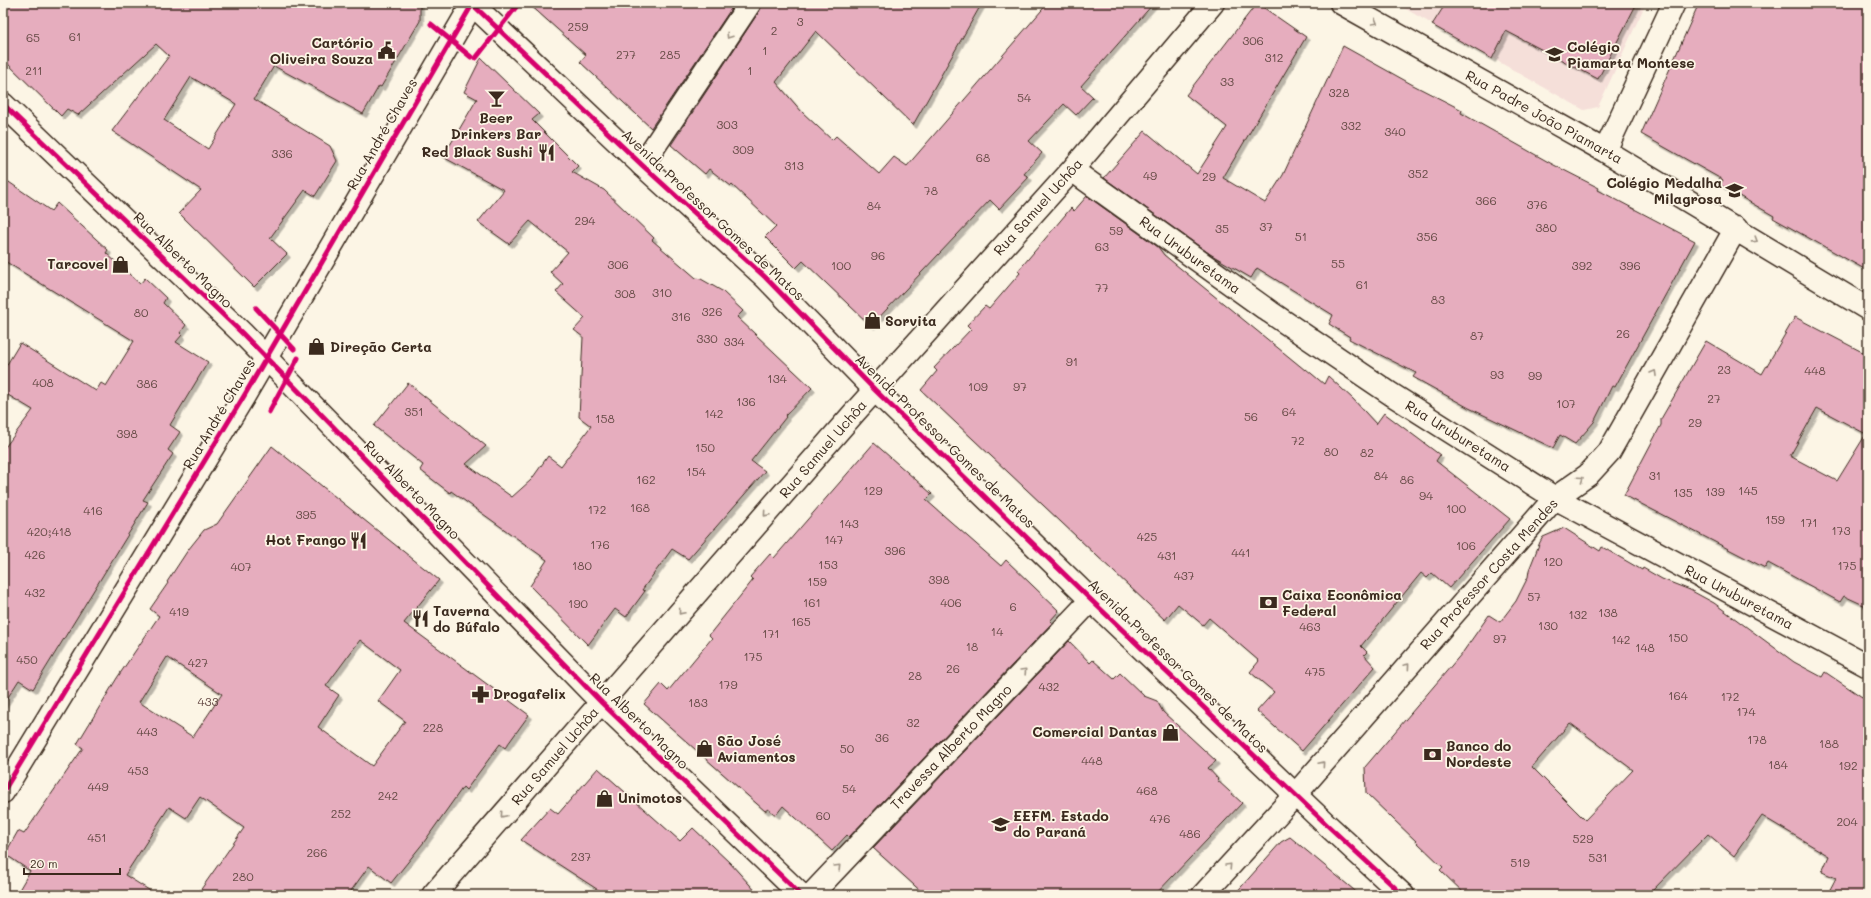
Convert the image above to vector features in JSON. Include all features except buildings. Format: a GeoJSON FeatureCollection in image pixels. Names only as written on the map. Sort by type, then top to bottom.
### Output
{"type":"FeatureCollection","features":[{"type":"Feature","properties":{"kind":"street","name":"Avenida Professor Gomes de Matos"},"geometry":{"type":"LineString","coordinates":[[472,3],[642,165],[765,277],[874,390],[1092,600],[1403,895]]}},
{"type":"Feature","properties":{"kind":"street","name":"Rua André Chaves"},"geometry":{"type":"LineString","coordinates":[[3,792],[266,358],[472,3]]}},
{"type":"Feature","properties":{"kind":"street"},"geometry":{"type":"LineString","coordinates":[[642,165],[750,3]]}},
{"type":"Feature","properties":{"kind":"street","name":"Rua Samuel Uchôa"},"geometry":{"type":"LineString","coordinates":[[433,895],[874,390],[1072,170],[1213,3]]}},
{"type":"Feature","properties":{"kind":"street","name":"Rua Padre João Piamarta"},"geometry":{"type":"LineString","coordinates":[[1341,3],[1605,151],[1736,228],[1868,309]]}},
{"type":"Feature","properties":{"kind":"street"},"geometry":{"type":"LineString","coordinates":[[1605,151],[1674,3]]}},
{"type":"Feature","properties":{"kind":"street","name":"Rua Alberto Magno"},"geometry":{"type":"LineString","coordinates":[[3,104],[266,358],[602,703],[802,895]]}},
{"type":"Feature","properties":{"kind":"street","name":"Rua Uruburetama"},"geometry":{"type":"LineString","coordinates":[[1072,170],[1270,312],[1391,394],[1555,498],[1868,666]]}},
{"type":"Feature","properties":{"kind":"street","name":"Rua Professor Costa Mendes"},"geometry":{"type":"LineString","coordinates":[[1202,895],[1296,794],[1555,498],[1588,475],[1609,452],[1736,228]]}},
{"type":"Feature","properties":{"kind":"street","name":"Travessa Alberto Magno"},"geometry":{"type":"LineString","coordinates":[[811,895],[1092,600]]}},
{"type":"Feature","properties":{"kind":"shaded area","name":"Colégio Piamarta Montese"},"geometry":{"type":"Polygon","coordinates":[[[1395,3],[1646,3],[1598,107],[1584,110],[1395,3]]]}},
{"type":"Feature","properties":{"kind":"cycle path"},"geometry":{"type":"LineString","coordinates":[[471,3],[642,165],[765,277],[875,390],[1091,600],[1326,824],[1403,895]]}},
{"type":"Feature","properties":{"kind":"cycle path"},"geometry":{"type":"LineString","coordinates":[[3,792],[244,396],[473,3]]}},
{"type":"Feature","properties":{"kind":"cycle path"},"geometry":{"type":"LineString","coordinates":[[476,58],[516,7]]}},
{"type":"Feature","properties":{"kind":"cycle path"},"geometry":{"type":"LineString","coordinates":[[431,24],[471,57]]}},
{"type":"Feature","properties":{"kind":"cycle path"},"geometry":{"type":"LineString","coordinates":[[3,104],[242,333],[602,703],[801,895]]}},
{"type":"Feature","properties":{"kind":"cycle path"},"geometry":{"type":"LineString","coordinates":[[256,308],[294,349]]}},
{"type":"Feature","properties":{"kind":"cycle path"},"geometry":{"type":"LineString","coordinates":[[269,412],[298,358]]}},
{"type":"Feature","properties":{"kind":"place","name":"Cartório Oliveira Souza"},"geometry":{"type":"Point","coordinates":[386,51]}},
{"type":"Feature","properties":{"kind":"place","name":"Colégio Piamarta Montese"},"geometry":{"type":"Point","coordinates":[1554,55]}},
{"type":"Feature","properties":{"kind":"place","name":"Beer Drinkers Bar"},"geometry":{"type":"Point","coordinates":[496,98]}},
{"type":"Feature","properties":{"kind":"place","name":"Red Black Sushi"},"geometry":{"type":"Point","coordinates":[546,152]}},
{"type":"Feature","properties":{"kind":"place","name":"Colégio Medalha Milagrosa"},"geometry":{"type":"Point","coordinates":[1735,191]}},
{"type":"Feature","properties":{"kind":"place","name":"Tarcovel"},"geometry":{"type":"Point","coordinates":[121,264]}},
{"type":"Feature","properties":{"kind":"place","name":"Sorvita"},"geometry":{"type":"Point","coordinates":[872,321]}},
{"type":"Feature","properties":{"kind":"place","name":"Direção Certa"},"geometry":{"type":"Point","coordinates":[317,347]}},
{"type":"Feature","properties":{"kind":"place","name":"Hot Frango"},"geometry":{"type":"Point","coordinates":[359,540]}},
{"type":"Feature","properties":{"kind":"place","name":"Caixa Econômica Federal"},"geometry":{"type":"Point","coordinates":[1269,603]}},
{"type":"Feature","properties":{"kind":"place","name":"Taverna do Búfalo"},"geometry":{"type":"Point","coordinates":[420,619]}},
{"type":"Feature","properties":{"kind":"place","name":"Drogafelix"},"geometry":{"type":"Point","coordinates":[480,694]}},
{"type":"Feature","properties":{"kind":"place","name":"Comercial Dantas"},"geometry":{"type":"Point","coordinates":[1170,732]}},
{"type":"Feature","properties":{"kind":"place","name":"São José Aviamentos"},"geometry":{"type":"Point","coordinates":[704,749]}},
{"type":"Feature","properties":{"kind":"place","name":"Banco do Nordeste"},"geometry":{"type":"Point","coordinates":[1433,754]}},
{"type":"Feature","properties":{"kind":"place","name":"Unimotos"},"geometry":{"type":"Point","coordinates":[605,798]}},
{"type":"Feature","properties":{"kind":"place","name":"EEFM. Estado do Paraná"},"geometry":{"type":"Point","coordinates":[1000,824]}}]}
